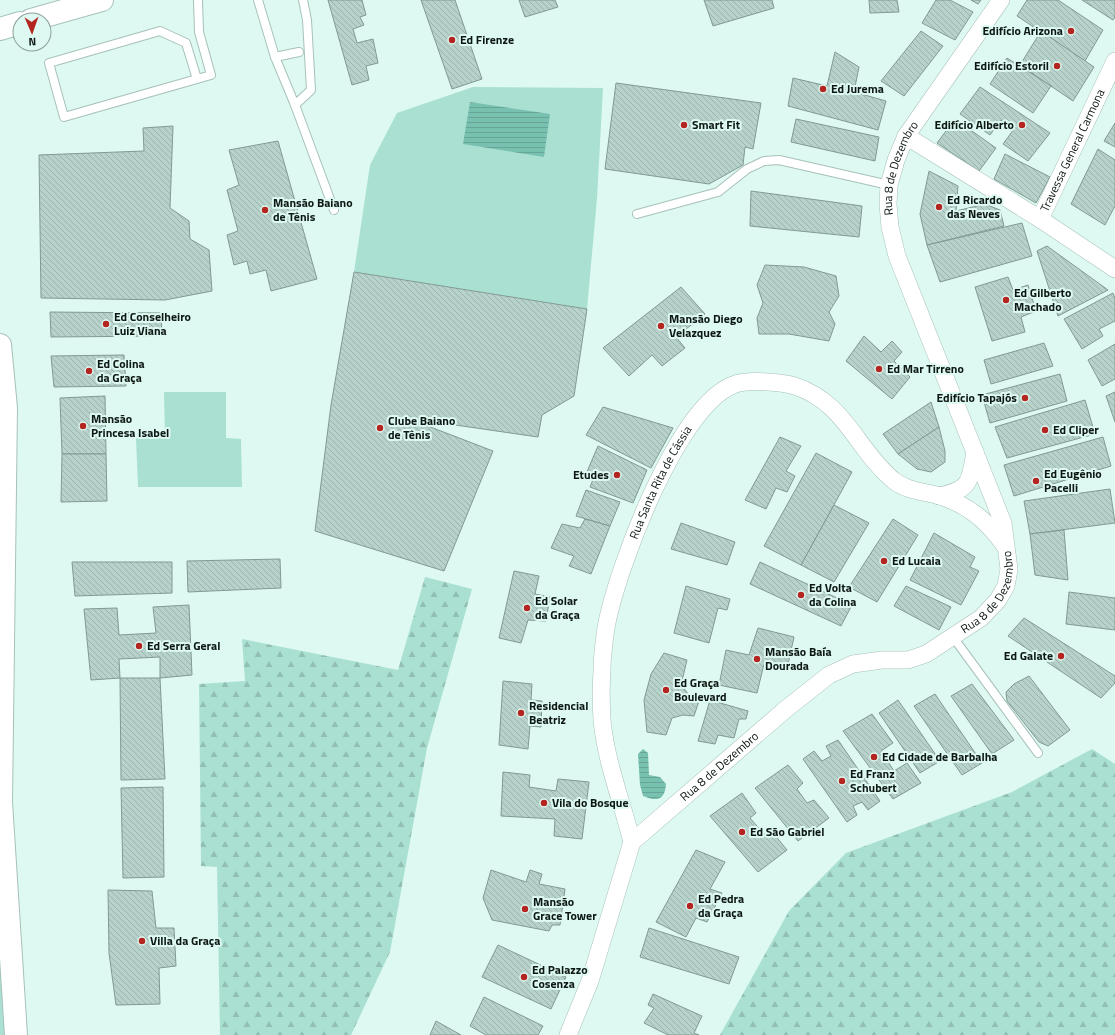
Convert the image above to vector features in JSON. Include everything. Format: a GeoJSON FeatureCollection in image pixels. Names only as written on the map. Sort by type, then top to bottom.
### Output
{"type":"FeatureCollection","features":[{"type":"Feature","properties":{"kind":"main road"},"geometry":{"type":"LineString","coordinates":[[52,14],[102,0]]}},
{"type":"Feature","properties":{"kind":"main road"},"geometry":{"type":"LineString","coordinates":[[0,29],[12,25]]}},
{"type":"Feature","properties":{"kind":"main road"},"geometry":{"type":"LineString","coordinates":[[0,345],[3,404],[1,808],[16,1035]]}},
{"type":"Feature","properties":{"kind":"street","name":"Rua 8 de Dezembro"},"geometry":{"type":"LineString","coordinates":[[632,842],[786,709],[830,674],[853,664],[882,660],[908,660],[926,654],[981,618],[998,600],[1006,586],[1010,569],[1003,523],[897,256],[890,227],[888,204],[888,185],[906,136],[1001,0]]}},
{"type":"Feature","properties":{"kind":"street","name":"Travessa General Carmona"},"geometry":{"type":"LineString","coordinates":[[1040,219],[1115,60]]}},
{"type":"Feature","properties":{"kind":"street"},"geometry":{"type":"LineString","coordinates":[[906,136],[1040,219],[1115,269]]}},
{"type":"Feature","properties":{"kind":"street","name":"Rua Santa Rita de Cássia"},"geometry":{"type":"LineString","coordinates":[[632,842],[610,761],[602,721],[602,670],[606,628],[630,545],[646,507],[692,420],[710,400],[733,384],[758,382],[794,386],[821,398],[841,416],[874,460],[894,481],[913,491],[939,496],[977,514],[992,527],[1007,549]]}},
{"type":"Feature","properties":{"kind":"street","name":"Rua Santa Rita de Cássia"},"geometry":{"type":"LineString","coordinates":[[939,496],[957,492],[966,485],[971,474],[975,452]]}},
{"type":"Feature","properties":{"kind":"street"},"geometry":{"type":"LineString","coordinates":[[568,1035],[590,981],[632,842]]}},
{"type":"Feature","properties":{"kind":"lane"},"geometry":{"type":"LineString","coordinates":[[197,79],[186,43],[160,32],[49,63],[64,117],[197,79],[211,75],[199,32],[197,20],[198,0]]}},
{"type":"Feature","properties":{"kind":"lane"},"geometry":{"type":"LineString","coordinates":[[258,0],[275,57],[334,210]]}},
{"type":"Feature","properties":{"kind":"lane"},"geometry":{"type":"LineString","coordinates":[[295,106],[311,90],[307,20],[303,0]]}},
{"type":"Feature","properties":{"kind":"lane"},"geometry":{"type":"LineString","coordinates":[[275,57],[299,52]]}},
{"type":"Feature","properties":{"kind":"lane"},"geometry":{"type":"LineString","coordinates":[[637,214],[718,192],[747,169],[764,161],[780,160],[888,185]]}},
{"type":"Feature","properties":{"kind":"lane"},"geometry":{"type":"LineString","coordinates":[[952,637],[1038,753]]}},
{"type":"Feature","properties":{"kind":"green space"},"geometry":{"type":"Polygon","coordinates":[[[473,87],[603,88],[597,198],[587,309],[354,272],[370,165],[397,113],[473,87]]]}},
{"type":"Feature","properties":{"kind":"green space"},"geometry":{"type":"Polygon","coordinates":[[[164,392],[226,392],[226,438],[241,439],[242,487],[138,487],[136,438],[165,438],[164,392]]]}},
{"type":"Feature","properties":{"kind":"green space"},"geometry":{"type":"Polygon","coordinates":[[[425,577],[472,589],[427,748],[390,952],[351,1035],[220,1035],[217,867],[201,866],[199,684],[245,681],[242,639],[398,670],[425,577]]]}},
{"type":"Feature","properties":{"kind":"green space"},"geometry":{"type":"Polygon","coordinates":[[[1092,749],[1115,764],[1115,1035],[720,1035],[789,911],[846,853],[1012,792],[1092,749]]]}},
{"type":"Feature","properties":{"kind":"green space"},"geometry":{"type":"Polygon","coordinates":[[[0,942],[6,1035],[0,1035],[0,942]]]}},
{"type":"Feature","properties":{"kind":"shaded area"},"geometry":{"type":"Polygon","coordinates":[[[470,102],[550,114],[544,157],[463,144],[470,102]]]}},
{"type":"Feature","properties":{"kind":"shaded area"},"geometry":{"type":"Polygon","coordinates":[[[643,749],[648,753],[649,775],[660,777],[666,784],[662,796],[656,799],[643,796],[640,785],[638,754],[643,749]]]}},
{"type":"Feature","properties":{"kind":"building"},"geometry":{"type":"Polygon","coordinates":[[[328,0],[362,0],[366,15],[360,17],[364,25],[353,29],[357,43],[373,39],[378,63],[366,66],[369,80],[352,85],[328,0]]]}},
{"type":"Feature","properties":{"kind":"building","name":"Ed Firenze"},"geometry":{"type":"Polygon","coordinates":[[[421,0],[455,0],[482,79],[452,89],[421,0]]]}},
{"type":"Feature","properties":{"kind":"building"},"geometry":{"type":"Polygon","coordinates":[[[519,0],[555,0],[558,7],[525,17],[519,0]]]}},
{"type":"Feature","properties":{"kind":"building"},"geometry":{"type":"Polygon","coordinates":[[[704,0],[772,0],[774,8],[713,26],[704,0]]]}},
{"type":"Feature","properties":{"kind":"building"},"geometry":{"type":"Polygon","coordinates":[[[869,0],[897,0],[899,12],[870,13],[869,0]]]}},
{"type":"Feature","properties":{"kind":"building"},"geometry":{"type":"Polygon","coordinates":[[[936,0],[950,0],[973,12],[955,40],[922,23],[936,0]]]}},
{"type":"Feature","properties":{"kind":"building"},"geometry":{"type":"Polygon","coordinates":[[[971,0],[981,0],[978,4],[971,0]]]}},
{"type":"Feature","properties":{"kind":"building","name":"Edifício Arizona"},"geometry":{"type":"Polygon","coordinates":[[[1027,0],[1058,0],[1103,30],[1085,61],[1017,16],[1027,0]]]}},
{"type":"Feature","properties":{"kind":"building"},"geometry":{"type":"Polygon","coordinates":[[[1082,0],[1115,0],[1115,17],[1113,20],[1082,0]]]}},
{"type":"Feature","properties":{"kind":"building"},"geometry":{"type":"Polygon","coordinates":[[[921,31],[943,46],[904,96],[881,81],[921,31]]]}},
{"type":"Feature","properties":{"kind":"building","name":"Edifício Estoril"},"geometry":{"type":"Polygon","coordinates":[[[1041,31],[1094,67],[1073,101],[1020,65],[1041,31]]]}},
{"type":"Feature","properties":{"kind":"building","name":"Ed Jurema"},"geometry":{"type":"Polygon","coordinates":[[[835,52],[859,67],[854,92],[886,101],[878,130],[788,106],[793,78],[827,86],[835,52]]]}},
{"type":"Feature","properties":{"kind":"building"},"geometry":{"type":"Polygon","coordinates":[[[1007,58],[1051,86],[1033,113],[990,84],[1007,58]]]}},
{"type":"Feature","properties":{"kind":"building","name":"Smart Fit"},"geometry":{"type":"Polygon","coordinates":[[[616,83],[761,103],[753,149],[745,147],[743,165],[709,184],[605,169],[616,83]]]}},
{"type":"Feature","properties":{"kind":"building","name":"Edifício Alberto"},"geometry":{"type":"Polygon","coordinates":[[[980,87],[1050,133],[1028,161],[1003,144],[1014,129],[1001,120],[990,135],[960,114],[980,87]]]}},
{"type":"Feature","properties":{"kind":"building"},"geometry":{"type":"Polygon","coordinates":[[[796,119],[879,137],[875,161],[791,142],[796,119]]]}},
{"type":"Feature","properties":{"kind":"building"},"geometry":{"type":"Polygon","coordinates":[[[955,119],[996,148],[979,171],[937,143],[955,119]]]}},
{"type":"Feature","properties":{"kind":"building"},"geometry":{"type":"Polygon","coordinates":[[[1115,123],[1115,147],[1104,141],[1115,123]]]}},
{"type":"Feature","properties":{"kind":"building"},"geometry":{"type":"Polygon","coordinates":[[[173,126],[170,208],[189,221],[190,239],[209,250],[212,291],[165,300],[41,298],[39,155],[144,151],[143,128],[173,126]]]}},
{"type":"Feature","properties":{"kind":"building","name":"Mansão Baiano de Tênis"},"geometry":{"type":"Polygon","coordinates":[[[278,141],[317,279],[271,291],[266,270],[250,274],[247,261],[234,265],[227,235],[238,231],[227,190],[239,185],[229,150],[278,141]]]}},
{"type":"Feature","properties":{"kind":"building"},"geometry":{"type":"Polygon","coordinates":[[[1098,149],[1115,160],[1115,206],[1105,225],[1071,204],[1098,149]]]}},
{"type":"Feature","properties":{"kind":"building"},"geometry":{"type":"Polygon","coordinates":[[[1005,154],[1050,177],[1036,203],[994,179],[1005,154]]]}},
{"type":"Feature","properties":{"kind":"building","name":"Ed Ricardo das Neves"},"geometry":{"type":"Polygon","coordinates":[[[929,171],[958,186],[956,211],[985,204],[1000,210],[1004,226],[927,245],[920,214],[929,171]]]}},
{"type":"Feature","properties":{"kind":"building"},"geometry":{"type":"Polygon","coordinates":[[[751,191],[862,206],[859,237],[750,226],[751,191]]]}},
{"type":"Feature","properties":{"kind":"building"},"geometry":{"type":"Polygon","coordinates":[[[1022,223],[1032,256],[940,282],[927,245],[1022,223]]]}},
{"type":"Feature","properties":{"kind":"building"},"geometry":{"type":"Polygon","coordinates":[[[1047,246],[1108,290],[1058,316],[1037,251],[1047,246]]]}},
{"type":"Feature","properties":{"kind":"building"},"geometry":{"type":"Polygon","coordinates":[[[765,265],[804,267],[836,276],[839,296],[829,312],[835,324],[829,341],[789,334],[759,334],[757,318],[763,303],[757,285],[765,265]]]}},
{"type":"Feature","properties":{"kind":"building","name":"Clube Baiano de Tênis"},"geometry":{"type":"Polygon","coordinates":[[[354,272],[587,309],[574,396],[542,415],[538,437],[407,418],[493,451],[444,571],[315,531],[331,405],[354,272]]]}},
{"type":"Feature","properties":{"kind":"building","name":"Ed Gilberto Machado"},"geometry":{"type":"Polygon","coordinates":[[[1008,277],[1013,290],[1028,285],[1036,311],[1021,317],[1025,332],[992,341],[975,287],[1008,277]]]}},
{"type":"Feature","properties":{"kind":"building","name":"Mansão Diego Velazquez"},"geometry":{"type":"Polygon","coordinates":[[[681,287],[705,314],[676,337],[685,348],[662,366],[652,355],[629,376],[603,348],[681,287]]]}},
{"type":"Feature","properties":{"kind":"building"},"geometry":{"type":"Polygon","coordinates":[[[1113,293],[1115,298],[1115,321],[1099,329],[1103,336],[1082,349],[1064,319],[1113,293]]]}},
{"type":"Feature","properties":{"kind":"building","name":"Ed Conselheiro Luiz Viana"},"geometry":{"type":"Polygon","coordinates":[[[50,312],[161,313],[162,336],[51,337],[50,312]]]}},
{"type":"Feature","properties":{"kind":"building","name":"Ed Mar Tirreno"},"geometry":{"type":"Polygon","coordinates":[[[864,336],[881,352],[892,341],[902,352],[894,361],[910,377],[892,399],[846,361],[864,336]]]}},
{"type":"Feature","properties":{"kind":"building"},"geometry":{"type":"Polygon","coordinates":[[[1044,343],[1053,366],[991,384],[984,360],[1044,343]]]}},
{"type":"Feature","properties":{"kind":"building"},"geometry":{"type":"Polygon","coordinates":[[[1115,344],[1115,379],[1102,386],[1088,360],[1115,344]]]}},
{"type":"Feature","properties":{"kind":"building","name":"Ed Colina da Graça"},"geometry":{"type":"Polygon","coordinates":[[[124,355],[126,386],[54,387],[51,356],[124,355]]]}},
{"type":"Feature","properties":{"kind":"building","name":"Edifício Tapajós"},"geometry":{"type":"Polygon","coordinates":[[[1060,374],[1067,401],[990,423],[982,395],[1060,374]]]}},
{"type":"Feature","properties":{"kind":"building"},"geometry":{"type":"Polygon","coordinates":[[[1115,392],[1115,422],[1106,396],[1115,392]]]}},
{"type":"Feature","properties":{"kind":"building","name":"Mansão Princesa Isabel"},"geometry":{"type":"Polygon","coordinates":[[[105,396],[106,454],[62,454],[60,398],[105,396]]]}},
{"type":"Feature","properties":{"kind":"building","name":"Ed Cliper"},"geometry":{"type":"Polygon","coordinates":[[[1085,400],[1095,434],[1007,458],[995,427],[1085,400]]]}},
{"type":"Feature","properties":{"kind":"building"},"geometry":{"type":"Polygon","coordinates":[[[931,402],[939,427],[898,454],[883,434],[931,402]]]}},
{"type":"Feature","properties":{"kind":"building"},"geometry":{"type":"Polygon","coordinates":[[[603,407],[673,428],[651,468],[586,435],[603,407]]]}},
{"type":"Feature","properties":{"kind":"building"},"geometry":{"type":"Polygon","coordinates":[[[939,427],[945,451],[945,462],[931,472],[917,469],[898,454],[939,427]]]}},
{"type":"Feature","properties":{"kind":"building"},"geometry":{"type":"Polygon","coordinates":[[[780,437],[801,446],[786,471],[795,476],[787,492],[776,488],[766,509],[745,500],[780,437]]]}},
{"type":"Feature","properties":{"kind":"building","name":"Ed Eugênio Pacelli"},"geometry":{"type":"Polygon","coordinates":[[[1103,437],[1111,466],[1014,496],[1004,465],[1103,437]]]}},
{"type":"Feature","properties":{"kind":"building","name":"Etudes"},"geometry":{"type":"Polygon","coordinates":[[[598,446],[647,470],[633,503],[590,487],[594,477],[586,474],[598,446]]]}},
{"type":"Feature","properties":{"kind":"building"},"geometry":{"type":"Polygon","coordinates":[[[816,453],[852,472],[801,565],[764,546],[816,453]]]}},
{"type":"Feature","properties":{"kind":"building"},"geometry":{"type":"Polygon","coordinates":[[[62,454],[106,454],[107,501],[61,502],[62,454]]]}},
{"type":"Feature","properties":{"kind":"building"},"geometry":{"type":"Polygon","coordinates":[[[1110,489],[1115,523],[1030,534],[1024,501],[1110,489]]]}},
{"type":"Feature","properties":{"kind":"building"},"geometry":{"type":"Polygon","coordinates":[[[586,490],[620,502],[610,526],[576,516],[586,490]]]}},
{"type":"Feature","properties":{"kind":"building"},"geometry":{"type":"Polygon","coordinates":[[[834,505],[869,523],[834,582],[801,565],[834,505]]]}},
{"type":"Feature","properties":{"kind":"building"},"geometry":{"type":"Polygon","coordinates":[[[585,519],[610,526],[591,574],[569,566],[574,556],[551,548],[562,524],[580,528],[585,519]]]}},
{"type":"Feature","properties":{"kind":"building","name":"Ed Lucaia"},"geometry":{"type":"Polygon","coordinates":[[[893,519],[918,535],[877,602],[849,587],[893,519]]]}},
{"type":"Feature","properties":{"kind":"building"},"geometry":{"type":"Polygon","coordinates":[[[681,523],[735,542],[727,565],[671,549],[681,523]]]}},
{"type":"Feature","properties":{"kind":"building"},"geometry":{"type":"Polygon","coordinates":[[[1064,530],[1068,580],[1035,575],[1030,534],[1064,530]]]}},
{"type":"Feature","properties":{"kind":"building"},"geometry":{"type":"Polygon","coordinates":[[[934,533],[975,557],[970,567],[979,571],[961,605],[910,580],[934,533]]]}},
{"type":"Feature","properties":{"kind":"building"},"geometry":{"type":"Polygon","coordinates":[[[280,559],[281,588],[188,592],[187,561],[280,559]]]}},
{"type":"Feature","properties":{"kind":"building"},"geometry":{"type":"Polygon","coordinates":[[[72,562],[172,562],[172,593],[75,596],[72,562]]]}},
{"type":"Feature","properties":{"kind":"building","name":"Ed Volta da Colina"},"geometry":{"type":"Polygon","coordinates":[[[760,562],[852,605],[841,626],[750,584],[760,562]]]}},
{"type":"Feature","properties":{"kind":"building","name":"Ed Solar da Graça"},"geometry":{"type":"Polygon","coordinates":[[[514,571],[539,576],[535,594],[550,597],[546,621],[528,620],[521,643],[499,638],[514,571]]]}},
{"type":"Feature","properties":{"kind":"building"},"geometry":{"type":"Polygon","coordinates":[[[686,586],[730,599],[727,610],[718,608],[709,643],[674,633],[686,586]]]}},
{"type":"Feature","properties":{"kind":"building"},"geometry":{"type":"Polygon","coordinates":[[[906,586],[951,607],[939,630],[894,606],[906,586]]]}},
{"type":"Feature","properties":{"kind":"building"},"geometry":{"type":"Polygon","coordinates":[[[1069,592],[1115,598],[1115,630],[1066,624],[1069,592]]]}},
{"type":"Feature","properties":{"kind":"building","name":"Ed Serra Geral"},"geometry":{"type":"Polygon","coordinates":[[[189,605],[192,675],[160,678],[160,657],[119,659],[120,678],[91,680],[84,609],[117,608],[119,635],[156,633],[153,607],[189,605]]]}},
{"type":"Feature","properties":{"kind":"building","name":"Ed Galate"},"geometry":{"type":"Polygon","coordinates":[[[1024,618],[1115,676],[1115,683],[1101,698],[1008,636],[1024,618]]]}},
{"type":"Feature","properties":{"kind":"building","name":"Mansão Baía Dourada"},"geometry":{"type":"Polygon","coordinates":[[[758,628],[794,637],[787,669],[764,664],[757,693],[719,685],[726,650],[749,655],[758,628]]]}},
{"type":"Feature","properties":{"kind":"building","name":"Ed Graça Boulevard"},"geometry":{"type":"Polygon","coordinates":[[[664,653],[687,660],[681,685],[689,695],[700,698],[694,716],[683,715],[672,718],[666,735],[647,732],[644,700],[651,674],[664,653]]]}},
{"type":"Feature","properties":{"kind":"building"},"geometry":{"type":"Polygon","coordinates":[[[1029,676],[1070,730],[1048,746],[1039,742],[1007,701],[1006,692],[1014,684],[1029,676]]]}},
{"type":"Feature","properties":{"kind":"building"},"geometry":{"type":"Polygon","coordinates":[[[120,678],[160,678],[165,779],[121,780],[120,678]]]}},
{"type":"Feature","properties":{"kind":"building","name":"Residencial Beatriz"},"geometry":{"type":"Polygon","coordinates":[[[503,681],[532,684],[531,700],[542,701],[541,727],[530,726],[528,749],[499,745],[503,681]]]}},
{"type":"Feature","properties":{"kind":"building"},"geometry":{"type":"Polygon","coordinates":[[[972,684],[1014,740],[992,754],[951,696],[972,684]]]}},
{"type":"Feature","properties":{"kind":"building"},"geometry":{"type":"Polygon","coordinates":[[[935,694],[982,763],[962,775],[914,706],[935,694]]]}},
{"type":"Feature","properties":{"kind":"building"},"geometry":{"type":"Polygon","coordinates":[[[710,700],[748,711],[746,719],[739,719],[734,738],[718,735],[715,744],[698,741],[710,700]]]}},
{"type":"Feature","properties":{"kind":"building"},"geometry":{"type":"Polygon","coordinates":[[[898,700],[940,761],[920,773],[879,713],[898,700]]]}},
{"type":"Feature","properties":{"kind":"building","name":"Ed Cidade de Barbalha"},"geometry":{"type":"Polygon","coordinates":[[[872,714],[893,743],[881,751],[894,771],[907,763],[921,783],[893,799],[843,731],[872,714]]]}},
{"type":"Feature","properties":{"kind":"building","name":"Ed Franz Schubert"},"geometry":{"type":"Polygon","coordinates":[[[838,740],[880,801],[868,810],[862,802],[853,806],[857,815],[847,822],[803,759],[814,751],[822,761],[831,756],[826,746],[838,740]]]}},
{"type":"Feature","properties":{"kind":"building"},"geometry":{"type":"Polygon","coordinates":[[[788,765],[803,783],[797,789],[807,803],[814,800],[829,818],[798,841],[755,788],[788,765]]]}},
{"type":"Feature","properties":{"kind":"building","name":"Vila do Bosque"},"geometry":{"type":"Polygon","coordinates":[[[503,772],[530,775],[529,787],[556,791],[558,779],[589,782],[582,839],[554,836],[555,819],[501,816],[503,772]]]}},
{"type":"Feature","properties":{"kind":"building"},"geometry":{"type":"Polygon","coordinates":[[[163,787],[164,877],[123,878],[121,788],[163,787]]]}},
{"type":"Feature","properties":{"kind":"building","name":"Ed São Gabriel"},"geometry":{"type":"Polygon","coordinates":[[[742,793],[756,813],[750,818],[764,834],[770,829],[787,850],[758,872],[710,816],[742,793]]]}},
{"type":"Feature","properties":{"kind":"building","name":"Ed Pedra da Graça"},"geometry":{"type":"Polygon","coordinates":[[[696,850],[725,862],[710,889],[722,893],[707,922],[696,918],[686,937],[656,922],[696,850]]]}},
{"type":"Feature","properties":{"kind":"building","name":"Mansão Grace Tower"},"geometry":{"type":"Polygon","coordinates":[[[491,870],[526,882],[530,870],[542,874],[539,884],[565,889],[560,925],[552,925],[549,931],[492,920],[483,898],[491,870]]]}},
{"type":"Feature","properties":{"kind":"building","name":"Villa da Graça"},"geometry":{"type":"Polygon","coordinates":[[[108,890],[152,891],[156,928],[174,928],[176,966],[159,968],[160,1004],[116,1005],[109,953],[108,890]]]}},
{"type":"Feature","properties":{"kind":"building"},"geometry":{"type":"Polygon","coordinates":[[[649,928],[739,957],[729,984],[640,957],[649,928]]]}},
{"type":"Feature","properties":{"kind":"building","name":"Ed Palazzo Cosenza"},"geometry":{"type":"Polygon","coordinates":[[[498,945],[566,977],[551,1009],[482,977],[498,945]]]}},
{"type":"Feature","properties":{"kind":"building"},"geometry":{"type":"Polygon","coordinates":[[[653,994],[702,1016],[694,1033],[699,1035],[668,1035],[644,1023],[654,1008],[648,1005],[653,994]]]}},
{"type":"Feature","properties":{"kind":"building"},"geometry":{"type":"Polygon","coordinates":[[[484,997],[543,1026],[538,1035],[486,1035],[470,1026],[484,997]]]}},
{"type":"Feature","properties":{"kind":"building"},"geometry":{"type":"Polygon","coordinates":[[[436,1021],[461,1035],[430,1035],[436,1021]]]}},
{"type":"Feature","properties":{"kind":"place","name":"Edifício Arizona"},"geometry":{"type":"Point","coordinates":[1071,31]}},
{"type":"Feature","properties":{"kind":"place","name":"Ed Firenze"},"geometry":{"type":"Point","coordinates":[452,40]}},
{"type":"Feature","properties":{"kind":"place","name":"Edifício Estoril"},"geometry":{"type":"Point","coordinates":[1057,66]}},
{"type":"Feature","properties":{"kind":"place","name":"Ed Jurema"},"geometry":{"type":"Point","coordinates":[823,89]}},
{"type":"Feature","properties":{"kind":"place","name":"Smart Fit"},"geometry":{"type":"Point","coordinates":[684,125]}},
{"type":"Feature","properties":{"kind":"place","name":"Edifício Alberto"},"geometry":{"type":"Point","coordinates":[1022,125]}},
{"type":"Feature","properties":{"kind":"place","name":"Ed Ricardo das Neves"},"geometry":{"type":"Point","coordinates":[939,207]}},
{"type":"Feature","properties":{"kind":"place","name":"Mansão Baiano de Tênis"},"geometry":{"type":"Point","coordinates":[265,210]}},
{"type":"Feature","properties":{"kind":"place","name":"Ed Gilberto Machado"},"geometry":{"type":"Point","coordinates":[1006,300]}},
{"type":"Feature","properties":{"kind":"place","name":"Ed Conselheiro Luiz Viana"},"geometry":{"type":"Point","coordinates":[106,324]}},
{"type":"Feature","properties":{"kind":"place","name":"Mansão Diego Velazquez"},"geometry":{"type":"Point","coordinates":[661,326]}},
{"type":"Feature","properties":{"kind":"place","name":"Ed Mar Tirreno"},"geometry":{"type":"Point","coordinates":[879,369]}},
{"type":"Feature","properties":{"kind":"place","name":"Ed Colina da Graça"},"geometry":{"type":"Point","coordinates":[89,371]}},
{"type":"Feature","properties":{"kind":"place","name":"Edifício Tapajós"},"geometry":{"type":"Point","coordinates":[1025,398]}},
{"type":"Feature","properties":{"kind":"place","name":"Mansão Princesa Isabel"},"geometry":{"type":"Point","coordinates":[83,426]}},
{"type":"Feature","properties":{"kind":"place","name":"Clube Baiano de Tênis"},"geometry":{"type":"Point","coordinates":[380,428]}},
{"type":"Feature","properties":{"kind":"place","name":"Ed Cliper"},"geometry":{"type":"Point","coordinates":[1045,430]}},
{"type":"Feature","properties":{"kind":"place","name":"Etudes"},"geometry":{"type":"Point","coordinates":[617,475]}},
{"type":"Feature","properties":{"kind":"place","name":"Ed Eugênio Pacelli"},"geometry":{"type":"Point","coordinates":[1036,481]}},
{"type":"Feature","properties":{"kind":"place","name":"Ed Lucaia"},"geometry":{"type":"Point","coordinates":[884,561]}},
{"type":"Feature","properties":{"kind":"place","name":"Ed Volta da Colina"},"geometry":{"type":"Point","coordinates":[801,595]}},
{"type":"Feature","properties":{"kind":"place","name":"Ed Solar da Graça"},"geometry":{"type":"Point","coordinates":[527,608]}},
{"type":"Feature","properties":{"kind":"place","name":"Ed Serra Geral"},"geometry":{"type":"Point","coordinates":[139,646]}},
{"type":"Feature","properties":{"kind":"place","name":"Ed Galate"},"geometry":{"type":"Point","coordinates":[1061,656]}},
{"type":"Feature","properties":{"kind":"place","name":"Mansão Baía Dourada"},"geometry":{"type":"Point","coordinates":[757,659]}},
{"type":"Feature","properties":{"kind":"place","name":"Ed Graça Boulevard"},"geometry":{"type":"Point","coordinates":[666,690]}},
{"type":"Feature","properties":{"kind":"place","name":"Residencial Beatriz"},"geometry":{"type":"Point","coordinates":[521,713]}},
{"type":"Feature","properties":{"kind":"place","name":"Ed Cidade de Barbalha"},"geometry":{"type":"Point","coordinates":[874,757]}},
{"type":"Feature","properties":{"kind":"place","name":"Ed Franz Schubert"},"geometry":{"type":"Point","coordinates":[842,781]}},
{"type":"Feature","properties":{"kind":"place","name":"Vila do Bosque"},"geometry":{"type":"Point","coordinates":[544,803]}},
{"type":"Feature","properties":{"kind":"place","name":"Ed São Gabriel"},"geometry":{"type":"Point","coordinates":[742,832]}},
{"type":"Feature","properties":{"kind":"place","name":"Ed Pedra da Graça"},"geometry":{"type":"Point","coordinates":[690,906]}},
{"type":"Feature","properties":{"kind":"place","name":"Mansão Grace Tower"},"geometry":{"type":"Point","coordinates":[525,909]}},
{"type":"Feature","properties":{"kind":"place","name":"Villa da Graça"},"geometry":{"type":"Point","coordinates":[142,941]}},
{"type":"Feature","properties":{"kind":"place","name":"Ed Palazzo Cosenza"},"geometry":{"type":"Point","coordinates":[524,977]}}]}
